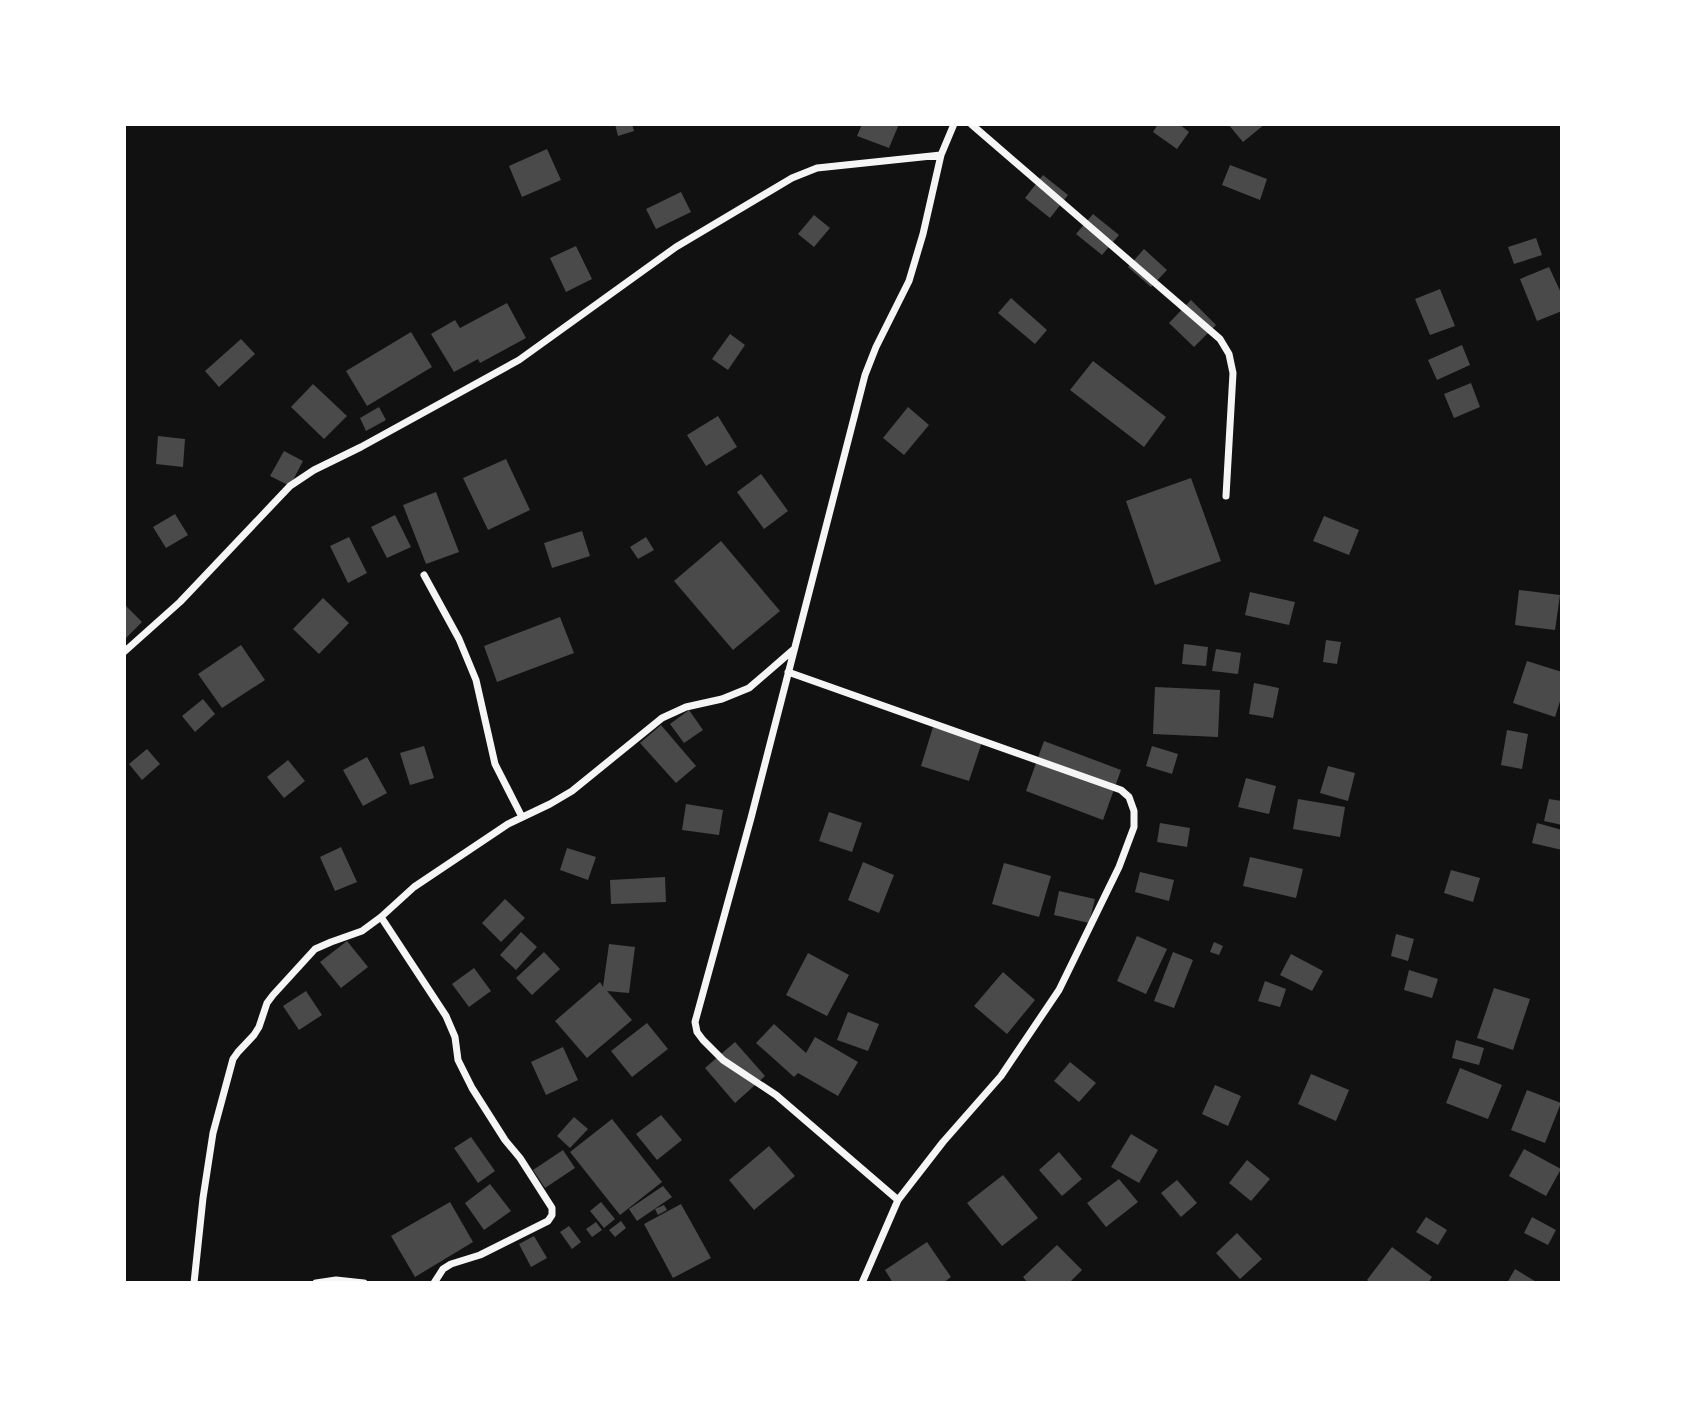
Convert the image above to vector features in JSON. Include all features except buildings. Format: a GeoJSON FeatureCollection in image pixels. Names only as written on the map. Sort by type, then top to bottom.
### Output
{"type":"FeatureCollection","features":[{"type":"Feature","properties":{"kind":"street"},"geometry":{"type":"LineString","coordinates":[[898,1200],[776,1095],[723,1060],[703,1040],[695,1023],[751,818],[865,375],[909,281],[941,155],[954,124]]}},
{"type":"Feature","properties":{"kind":"street"},"geometry":{"type":"LineString","coordinates":[[971,124],[1220,339],[1229,354],[1233,373],[1226,496]]}},
{"type":"Feature","properties":{"kind":"street"},"geometry":{"type":"LineString","coordinates":[[124,652],[180,602],[290,486],[314,470],[362,447],[519,360],[676,247],[792,178],[817,168],[941,155]]}},
{"type":"Feature","properties":{"kind":"street"},"geometry":{"type":"LineString","coordinates":[[424,575],[459,639],[476,680],[495,764],[522,817]]}},
{"type":"Feature","properties":{"kind":"street"},"geometry":{"type":"LineString","coordinates":[[194,1283],[213,1133],[233,1059],[259,1027],[267,1003],[315,949],[362,931],[414,887],[508,824],[572,791],[662,718],[686,707],[722,699],[749,688],[794,650]]}},
{"type":"Feature","properties":{"kind":"street"},"geometry":{"type":"LineString","coordinates":[[788,672],[1121,790],[1129,797],[1134,811],[1134,827],[1119,867],[1059,990],[1000,1076],[898,1200],[862,1283]]}},
{"type":"Feature","properties":{"kind":"street"},"geometry":{"type":"LineString","coordinates":[[381,917],[446,1016],[455,1037],[458,1060],[472,1088],[552,1209],[548,1221],[480,1255],[451,1264],[443,1269],[434,1283]]}},
{"type":"Feature","properties":{"kind":"street"},"geometry":{"type":"LineString","coordinates":[[316,1283],[336,1280],[364,1283]]}}]}
